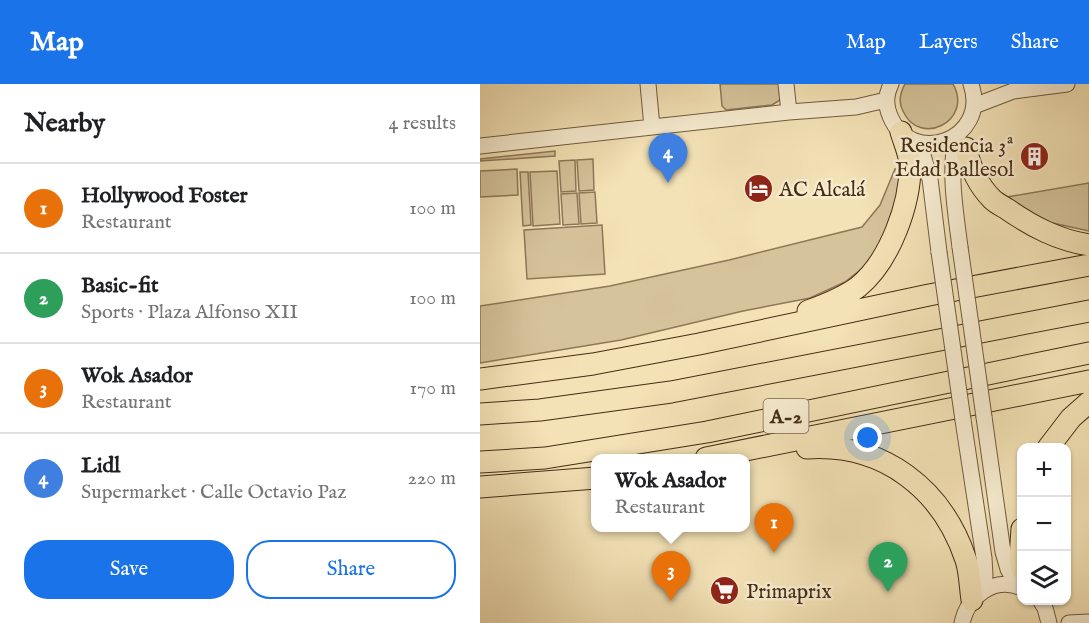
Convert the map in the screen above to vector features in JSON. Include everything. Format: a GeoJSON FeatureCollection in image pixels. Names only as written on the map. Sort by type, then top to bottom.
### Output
{"type":"FeatureCollection","features":[{"type":"Feature","properties":{"kind":"highway"},"geometry":{"type":"LineString","coordinates":[[963,137],[969,162],[976,177],[992,199],[1042,231],[1072,242],[1089,245]]}},
{"type":"Feature","properties":{"kind":"highway"},"geometry":{"type":"LineString","coordinates":[[699,344],[790,318],[829,304],[858,286],[878,264],[891,244],[901,217],[908,192],[909,141]]}},
{"type":"Feature","properties":{"kind":"highway"},"geometry":{"type":"LineString","coordinates":[[480,379],[593,364],[1089,265]]}},
{"type":"Feature","properties":{"kind":"highway","name":"A-2"},"geometry":{"type":"LineString","coordinates":[[480,414],[540,410],[671,392],[1089,311]]}},
{"type":"Feature","properties":{"kind":"highway","name":"A-2"},"geometry":{"type":"LineString","coordinates":[[480,462],[545,458],[706,432],[1089,353]]}},
{"type":"Feature","properties":{"kind":"highway"},"geometry":{"type":"LineString","coordinates":[[731,454],[1089,381]]}},
{"type":"Feature","properties":{"kind":"highway"},"geometry":{"type":"LineString","coordinates":[[1051,443],[1071,417],[1089,402]]}},
{"type":"Feature","properties":{"kind":"highway"},"geometry":{"type":"LineString","coordinates":[[750,457],[794,449],[825,447],[860,451],[892,465],[917,483],[944,512],[967,562],[977,596]]}},
{"type":"Feature","properties":{"kind":"highway"},"geometry":{"type":"LineString","coordinates":[[480,487],[591,478]]}},
{"type":"Feature","properties":{"kind":"street"},"geometry":{"type":"LineString","coordinates":[[648,84],[652,127]]}},
{"type":"Feature","properties":{"kind":"street"},"geometry":{"type":"LineString","coordinates":[[786,84],[789,112]]}},
{"type":"Feature","properties":{"kind":"street"},"geometry":{"type":"LineString","coordinates":[[864,106],[881,84]]}},
{"type":"Feature","properties":{"kind":"street"},"geometry":{"type":"LineString","coordinates":[[891,84],[888,106],[930,179],[984,558],[985,576],[962,623]]}},
{"type":"Feature","properties":{"kind":"street"},"geometry":{"type":"LineString","coordinates":[[1017,578],[1008,570],[1003,552],[951,175],[978,93],[1067,84]]}},
{"type":"Feature","properties":{"kind":"street"},"geometry":{"type":"LineString","coordinates":[[864,106],[909,141],[932,144],[963,137]]}},
{"type":"Feature","properties":{"kind":"street"},"geometry":{"type":"LineString","coordinates":[[480,146],[789,112],[888,106]]}},
{"type":"Feature","properties":{"kind":"street"},"geometry":{"type":"LineString","coordinates":[[977,596],[996,586],[1017,582]]}},
{"type":"Feature","properties":{"kind":"street"},"geometry":{"type":"LineString","coordinates":[[1043,605],[1049,623]]}},
{"type":"Feature","properties":{"kind":"street"},"geometry":{"type":"LineString","coordinates":[[1068,623],[1089,622]]}},
{"type":"Feature","properties":{"kind":"shaded area"},"geometry":{"type":"Polygon","coordinates":[[[720,84],[779,84],[780,100],[772,105],[726,110],[722,106],[720,84]]]}},
{"type":"Feature","properties":{"kind":"shaded area"},"geometry":{"type":"Polygon","coordinates":[[[905,84],[953,84],[958,97],[951,119],[931,128],[921,128],[911,122],[900,104],[905,84]]]}},
{"type":"Feature","properties":{"kind":"shaded area"},"geometry":{"type":"Polygon","coordinates":[[[555,151],[555,156],[480,161],[480,159],[555,151]]]}},
{"type":"Feature","properties":{"kind":"shaded area"},"geometry":{"type":"Polygon","coordinates":[[[593,159],[594,190],[579,191],[577,160],[593,159]]]}},
{"type":"Feature","properties":{"kind":"shaded area"},"geometry":{"type":"Polygon","coordinates":[[[575,160],[576,191],[561,192],[559,161],[575,160]]]}},
{"type":"Feature","properties":{"kind":"shaded area"},"geometry":{"type":"Polygon","coordinates":[[[517,169],[518,195],[480,197],[480,171],[517,169]]]}},
{"type":"Feature","properties":{"kind":"shaded area"},"geometry":{"type":"Polygon","coordinates":[[[895,169],[905,169],[903,190],[874,259],[845,282],[810,298],[743,311],[621,340],[480,363],[480,306],[610,286],[729,260],[862,227],[880,205],[895,169]]]}},
{"type":"Feature","properties":{"kind":"shaded area"},"geometry":{"type":"Polygon","coordinates":[[[557,171],[560,224],[533,226],[530,172],[557,171]]]}},
{"type":"Feature","properties":{"kind":"shaded area"},"geometry":{"type":"Polygon","coordinates":[[[520,172],[528,172],[531,225],[523,226],[520,172]]]}},
{"type":"Feature","properties":{"kind":"shaded area"},"geometry":{"type":"Polygon","coordinates":[[[1089,183],[1089,231],[1039,220],[1007,197],[1089,183]]]}},
{"type":"Feature","properties":{"kind":"shaded area"},"geometry":{"type":"Polygon","coordinates":[[[595,192],[597,223],[581,224],[579,193],[595,192]]]}},
{"type":"Feature","properties":{"kind":"shaded area"},"geometry":{"type":"Polygon","coordinates":[[[577,193],[579,224],[563,225],[561,194],[577,193]]]}},
{"type":"Feature","properties":{"kind":"shaded area"},"geometry":{"type":"Polygon","coordinates":[[[602,225],[605,274],[527,279],[524,230],[602,225]]]}},
{"type":"Feature","properties":{"kind":"place","name":"Residencia 3ª Edad Ballesol"},"geometry":{"type":"Point","coordinates":[1035,157]}},
{"type":"Feature","properties":{"kind":"place","name":"Lidl"},"geometry":{"type":"Point","coordinates":[668,183]}},
{"type":"Feature","properties":{"kind":"place","name":"AC Alcalá"},"geometry":{"type":"Point","coordinates":[758,189]}},
{"type":"Feature","properties":{"kind":"place","name":"Hollywood Foster"},"geometry":{"type":"Point","coordinates":[774,553]}},
{"type":"Feature","properties":{"kind":"place","name":"Primaprix"},"geometry":{"type":"Point","coordinates":[725,591]}},
{"type":"Feature","properties":{"kind":"place","name":"Basic-fit"},"geometry":{"type":"Point","coordinates":[888,592]}},
{"type":"Feature","properties":{"kind":"place","name":"Wok Asador"},"geometry":{"type":"Point","coordinates":[671,601]}}]}
